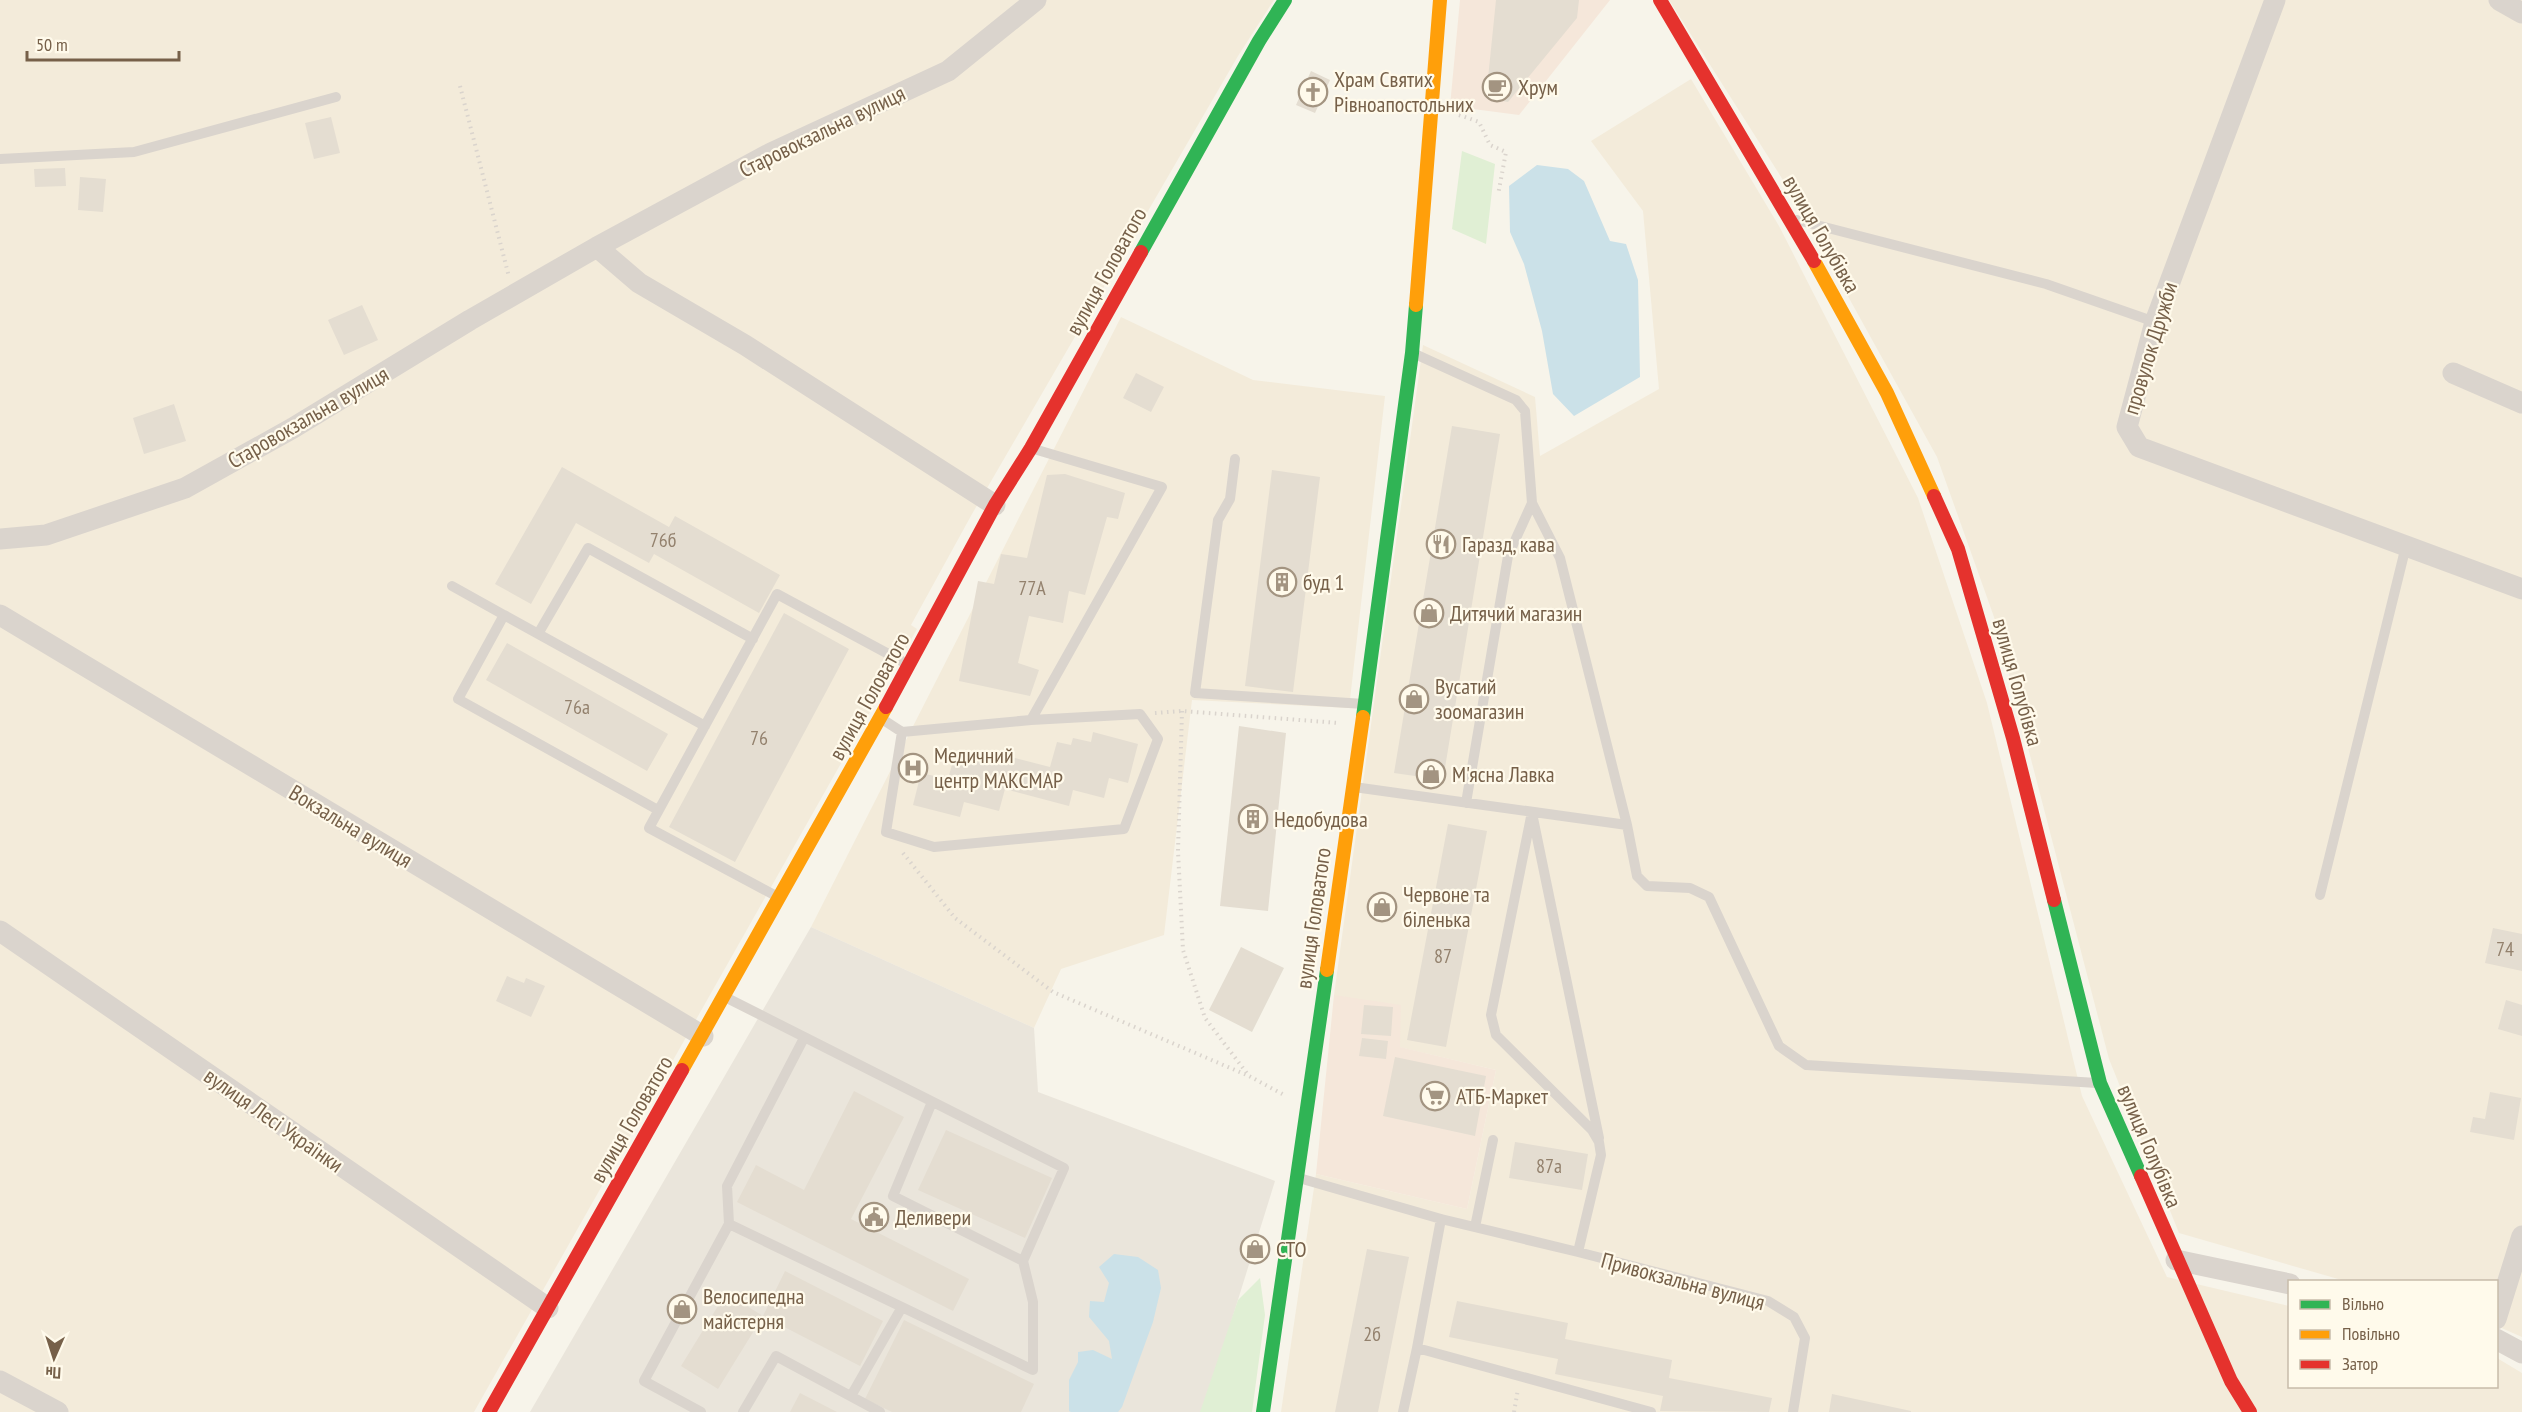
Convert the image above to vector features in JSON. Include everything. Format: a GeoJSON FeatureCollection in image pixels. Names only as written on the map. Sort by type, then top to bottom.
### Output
{"type":"FeatureCollection","features":[{"type":"Feature","properties":{"kind":"street","name":"Старовокзальна вулиця"},"geometry":{"type":"LineString","coordinates":[[0,540],[46,534],[185,488],[293,428],[514,295],[597,248],[771,153],[948,71],[1036,0]]}},
{"type":"Feature","properties":{"kind":"street","name":"вулиця Головатого"},"geometry":{"type":"LineString","coordinates":[[489,1412],[881,718],[995,505],[1031,448],[1259,41],[1285,0]]}},
{"type":"Feature","properties":{"kind":"street","name":"вулиця Головатого"},"geometry":{"type":"LineString","coordinates":[[1263,1412],[1365,704],[1412,353],[1440,0]]}},
{"type":"Feature","properties":{"kind":"street","name":"вулиця Голубівка"},"geometry":{"type":"LineString","coordinates":[[1660,0],[1790,219],[1887,393],[1958,549],[2013,738],[2100,1083],[2231,1381],[2250,1412]]}},
{"type":"Feature","properties":{"kind":"street","name":"провулок Дружби"},"geometry":{"type":"LineString","coordinates":[[2275,0],[2155,322],[2127,427],[2139,447],[2522,589]]}},
{"type":"Feature","properties":{"kind":"street"},"geometry":{"type":"LineString","coordinates":[[2499,0],[2522,13]]}},
{"type":"Feature","properties":{"kind":"street"},"geometry":{"type":"LineString","coordinates":[[597,248],[639,283],[745,345],[995,505]]}},
{"type":"Feature","properties":{"kind":"street"},"geometry":{"type":"LineString","coordinates":[[2453,373],[2522,404]]}},
{"type":"Feature","properties":{"kind":"street","name":"Вокзальна вулиця"},"geometry":{"type":"LineString","coordinates":[[0,615],[703,1036]]}},
{"type":"Feature","properties":{"kind":"street","name":"вулиця Лесі Українки"},"geometry":{"type":"LineString","coordinates":[[0,931],[548,1308]]}},
{"type":"Feature","properties":{"kind":"street"},"geometry":{"type":"LineString","coordinates":[[2498,1313],[2522,1236]]}},
{"type":"Feature","properties":{"kind":"street"},"geometry":{"type":"LineString","coordinates":[[2176,1260],[2288,1284]]}},
{"type":"Feature","properties":{"kind":"street"},"geometry":{"type":"LineString","coordinates":[[2498,1340],[2522,1353]]}},
{"type":"Feature","properties":{"kind":"street"},"geometry":{"type":"LineString","coordinates":[[0,1381],[58,1412]]}},
{"type":"Feature","properties":{"kind":"lane"},"geometry":{"type":"LineString","coordinates":[[0,159],[134,152],[336,97]]}},
{"type":"Feature","properties":{"kind":"lane"},"geometry":{"type":"LineString","coordinates":[[1790,219],[2046,284],[2155,322]]}},
{"type":"Feature","properties":{"kind":"lane"},"geometry":{"type":"LineString","coordinates":[[1412,353],[1516,400],[1525,411],[1532,504],[1560,558],[1627,825],[1637,876],[1647,886],[1690,888],[1709,897],[1779,1046],[1806,1065],[2100,1083]]}},
{"type":"Feature","properties":{"kind":"lane"},"geometry":{"type":"LineString","coordinates":[[1031,448],[1162,487],[1031,720]]}},
{"type":"Feature","properties":{"kind":"lane"},"geometry":{"type":"LineString","coordinates":[[1235,459],[1230,499],[1218,520],[1195,693],[1365,704]]}},
{"type":"Feature","properties":{"kind":"lane"},"geometry":{"type":"LineString","coordinates":[[1466,803],[1508,556],[1532,504]]}},
{"type":"Feature","properties":{"kind":"lane"},"geometry":{"type":"LineString","coordinates":[[2320,895],[2406,546]]}},
{"type":"Feature","properties":{"kind":"lane"},"geometry":{"type":"LineString","coordinates":[[538,634],[588,548],[753,639]]}},
{"type":"Feature","properties":{"kind":"lane"},"geometry":{"type":"LineString","coordinates":[[452,586],[705,726]]}},
{"type":"Feature","properties":{"kind":"lane"},"geometry":{"type":"LineString","coordinates":[[780,898],[649,828],[777,594],[910,666]]}},
{"type":"Feature","properties":{"kind":"lane"},"geometry":{"type":"LineString","coordinates":[[504,615],[458,699],[658,810]]}},
{"type":"Feature","properties":{"kind":"lane"},"geometry":{"type":"LineString","coordinates":[[881,718],[902,732],[1031,720],[1140,714],[1158,739],[1124,829],[934,847],[886,832],[902,732]]}},
{"type":"Feature","properties":{"kind":"lane"},"geometry":{"type":"LineString","coordinates":[[1353,787],[1627,825]]}},
{"type":"Feature","properties":{"kind":"lane"},"geometry":{"type":"LineString","coordinates":[[1532,812],[1491,1015],[1496,1035],[1592,1130],[1599,1142]]}},
{"type":"Feature","properties":{"kind":"lane"},"geometry":{"type":"LineString","coordinates":[[1532,812],[1601,1155],[1578,1252]]}},
{"type":"Feature","properties":{"kind":"lane"},"geometry":{"type":"LineString","coordinates":[[725,997],[1064,1168],[1023,1261],[1033,1302],[1033,1370],[729,1224]]}},
{"type":"Feature","properties":{"kind":"lane"},"geometry":{"type":"LineString","coordinates":[[701,1412],[644,1381],[729,1224],[727,1186],[804,1038]]}},
{"type":"Feature","properties":{"kind":"lane"},"geometry":{"type":"LineString","coordinates":[[932,1101],[892,1196],[1023,1261]]}},
{"type":"Feature","properties":{"kind":"lane"},"geometry":{"type":"LineString","coordinates":[[1475,1227],[1493,1140]]}},
{"type":"Feature","properties":{"kind":"lane","name":"Привокзальна вулиця"},"geometry":{"type":"LineString","coordinates":[[1297,1178],[1441,1219],[1768,1301],[1794,1317],[1805,1338],[1793,1412]]}},
{"type":"Feature","properties":{"kind":"lane"},"geometry":{"type":"LineString","coordinates":[[1404,1412],[1441,1219]]}},
{"type":"Feature","properties":{"kind":"lane"},"geometry":{"type":"LineString","coordinates":[[851,1396],[902,1307]]}},
{"type":"Feature","properties":{"kind":"lane"},"geometry":{"type":"LineString","coordinates":[[1417,1348],[1651,1412]]}},
{"type":"Feature","properties":{"kind":"lane"},"geometry":{"type":"LineString","coordinates":[[742,1412],[776,1356],[880,1412]]}},
{"type":"Feature","properties":{"kind":"path"},"geometry":{"type":"LineString","coordinates":[[460,86],[514,295]]}},
{"type":"Feature","properties":{"kind":"path"},"geometry":{"type":"LineString","coordinates":[[1459,115],[1479,122],[1490,145],[1506,152],[1498,195]]}},
{"type":"Feature","properties":{"kind":"path"},"geometry":{"type":"LineString","coordinates":[[1182,711],[1178,851],[1183,950],[1205,1018],[1249,1076]]}},
{"type":"Feature","properties":{"kind":"path"},"geometry":{"type":"LineString","coordinates":[[1140,714],[1182,711],[1362,724]]}},
{"type":"Feature","properties":{"kind":"path"},"geometry":{"type":"LineString","coordinates":[[886,832],[955,918],[1053,992],[1249,1076],[1307,1108]]}},
{"type":"Feature","properties":{"kind":"path"},"geometry":{"type":"LineString","coordinates":[[1514,1412],[1520,1376]]}},
{"type":"Feature","properties":{"kind":"shaded area"},"geometry":{"type":"Polygon","coordinates":[[[0,0],[1274,0],[1238,56],[972,514],[911,625],[917,629],[474,1412],[0,1412],[0,0]]]}},
{"type":"Feature","properties":{"kind":"shaded area"},"geometry":{"type":"Polygon","coordinates":[[[1460,0],[1610,0],[1519,115],[1450,106],[1460,0]]]}},
{"type":"Feature","properties":{"kind":"shaded area"},"geometry":{"type":"Polygon","coordinates":[[[1669,0],[2522,0],[2522,1337],[2498,1326],[2498,1280],[2342,1280],[2179,1233],[2109,1059],[1994,617],[1937,457],[1788,188],[1669,0]]]}},
{"type":"Feature","properties":{"kind":"shaded area"},"geometry":{"type":"Polygon","coordinates":[[[1691,79],[1779,226],[1918,498],[1987,703],[2082,1096],[2167,1277],[2288,1306],[2288,1388],[2498,1388],[2498,1359],[2522,1373],[2522,1412],[1281,1412],[1316,1174],[1467,1209],[1496,1070],[1399,1047],[1334,995],[1423,345],[1535,397],[1540,456],[1659,389],[1643,211],[1591,141],[1691,79]]]}},
{"type":"Feature","properties":{"kind":"shaded area"},"geometry":{"type":"Polygon","coordinates":[[[1121,317],[1253,380],[1385,396],[1349,708],[1192,700],[1164,935],[1061,969],[1034,1028],[811,927],[1121,317]]]}},
{"type":"Feature","properties":{"kind":"shaded area"},"geometry":{"type":"Polygon","coordinates":[[[811,927],[1034,1028],[1038,1092],[1275,1181],[1203,1412],[530,1412],[811,927]]]}},
{"type":"Feature","properties":{"kind":"shaded area"},"geometry":{"type":"Polygon","coordinates":[[[1334,995],[1401,1005],[1400,1047],[1496,1070],[1467,1209],[1316,1174],[1334,995]]]}},
{"type":"Feature","properties":{"kind":"green space"},"geometry":{"type":"Polygon","coordinates":[[[1462,151],[1495,164],[1486,244],[1452,229],[1462,151]]]}},
{"type":"Feature","properties":{"kind":"green space"},"geometry":{"type":"Polygon","coordinates":[[[1260,1278],[1265,1315],[1252,1412],[1200,1412],[1238,1300],[1260,1278]]]}},
{"type":"Feature","properties":{"kind":"water"},"geometry":{"type":"Polygon","coordinates":[[[1537,165],[1568,169],[1584,181],[1610,241],[1626,244],[1638,280],[1640,377],[1574,416],[1553,394],[1542,331],[1524,264],[1510,232],[1509,186],[1537,165]]]}},
{"type":"Feature","properties":{"kind":"water"},"geometry":{"type":"Polygon","coordinates":[[[1114,1254],[1138,1257],[1158,1270],[1161,1288],[1153,1322],[1122,1407],[1118,1412],[1071,1412],[1069,1411],[1069,1380],[1078,1362],[1078,1352],[1093,1350],[1112,1359],[1109,1341],[1089,1317],[1090,1301],[1104,1302],[1109,1283],[1099,1267],[1114,1254]]]}},
{"type":"Feature","properties":{"kind":"building"},"geometry":{"type":"Polygon","coordinates":[[[1496,0],[1579,0],[1577,18],[1508,102],[1486,98],[1496,0]]]}},
{"type":"Feature","properties":{"kind":"building","name":"Храм Святих Рівноапостольних"},"geometry":{"type":"Polygon","coordinates":[[[1311,71],[1330,80],[1315,113],[1296,105],[1311,71]]]}},
{"type":"Feature","properties":{"kind":"building"},"geometry":{"type":"Polygon","coordinates":[[[331,117],[340,153],[314,159],[305,123],[331,117]]]}},
{"type":"Feature","properties":{"kind":"building"},"geometry":{"type":"Polygon","coordinates":[[[65,168],[66,186],[35,187],[34,169],[65,168]]]}},
{"type":"Feature","properties":{"kind":"building"},"geometry":{"type":"Polygon","coordinates":[[[80,177],[106,179],[103,212],[78,210],[80,177]]]}},
{"type":"Feature","properties":{"kind":"building"},"geometry":{"type":"Polygon","coordinates":[[[362,305],[378,340],[344,355],[328,320],[362,305]]]}},
{"type":"Feature","properties":{"kind":"building"},"geometry":{"type":"Polygon","coordinates":[[[1136,373],[1164,387],[1151,412],[1123,398],[1136,373]]]}},
{"type":"Feature","properties":{"kind":"building"},"geometry":{"type":"Polygon","coordinates":[[[174,404],[186,441],[144,454],[133,418],[174,404]]]}},
{"type":"Feature","properties":{"kind":"building"},"geometry":{"type":"Polygon","coordinates":[[[1452,426],[1500,434],[1443,780],[1394,773],[1452,426]]]}},
{"type":"Feature","properties":{"kind":"building"},"geometry":{"type":"Polygon","coordinates":[[[562,467],[669,527],[675,516],[780,575],[759,613],[654,554],[649,563],[576,523],[531,604],[495,584],[562,467]]]}},
{"type":"Feature","properties":{"kind":"building","name":"буд 1"},"geometry":{"type":"Polygon","coordinates":[[[1272,470],[1320,477],[1293,692],[1245,686],[1272,470]]]}},
{"type":"Feature","properties":{"kind":"building"},"geometry":{"type":"Polygon","coordinates":[[[1065,474],[1125,493],[1118,519],[1107,517],[1085,595],[1069,591],[1063,623],[1029,616],[1018,663],[1039,670],[1030,696],[959,681],[978,581],[994,584],[1001,554],[1027,558],[1047,475],[1065,474]]]}},
{"type":"Feature","properties":{"kind":"building"},"geometry":{"type":"Polygon","coordinates":[[[784,613],[849,649],[735,862],[669,827],[784,613]]]}},
{"type":"Feature","properties":{"kind":"building"},"geometry":{"type":"Polygon","coordinates":[[[507,643],[668,734],[647,771],[486,680],[507,643]]]}},
{"type":"Feature","properties":{"kind":"building","name":"Недобудова"},"geometry":{"type":"Polygon","coordinates":[[[1239,726],[1286,733],[1268,911],[1220,906],[1239,726]]]}},
{"type":"Feature","properties":{"kind":"building"},"geometry":{"type":"Polygon","coordinates":[[[1093,732],[1138,744],[1128,783],[1109,778],[1104,798],[1073,790],[1069,806],[1005,789],[999,811],[964,802],[960,817],[913,805],[921,773],[948,779],[955,754],[976,760],[977,757],[986,759],[988,751],[1050,767],[1057,742],[1071,745],[1073,738],[1091,742],[1093,732]]]}},
{"type":"Feature","properties":{"kind":"building"},"geometry":{"type":"Polygon","coordinates":[[[1448,824],[1487,831],[1446,1047],[1407,1040],[1448,824]]]}},
{"type":"Feature","properties":{"kind":"building"},"geometry":{"type":"Polygon","coordinates":[[[2493,928],[2522,934],[2522,971],[2485,963],[2493,928]]]}},
{"type":"Feature","properties":{"kind":"building"},"geometry":{"type":"Polygon","coordinates":[[[1241,947],[1284,968],[1252,1032],[1209,1010],[1241,947]]]}},
{"type":"Feature","properties":{"kind":"building"},"geometry":{"type":"Polygon","coordinates":[[[507,976],[524,983],[526,978],[545,986],[531,1017],[496,1001],[507,976]]]}},
{"type":"Feature","properties":{"kind":"building"},"geometry":{"type":"Polygon","coordinates":[[[2506,1000],[2522,1005],[2522,1036],[2498,1029],[2506,1000]]]}},
{"type":"Feature","properties":{"kind":"building"},"geometry":{"type":"Polygon","coordinates":[[[1364,1005],[1393,1007],[1391,1036],[1361,1034],[1364,1005]]]}},
{"type":"Feature","properties":{"kind":"building"},"geometry":{"type":"Polygon","coordinates":[[[1362,1038],[1388,1041],[1386,1059],[1359,1056],[1362,1038]]]}},
{"type":"Feature","properties":{"kind":"building","name":"АТБ-Маркет"},"geometry":{"type":"Polygon","coordinates":[[[1395,1057],[1486,1076],[1475,1136],[1383,1116],[1395,1057]]]}},
{"type":"Feature","properties":{"kind":"building"},"geometry":{"type":"Polygon","coordinates":[[[854,1091],[904,1117],[851,1219],[969,1279],[953,1311],[737,1202],[756,1165],[804,1190],[854,1091]]]}},
{"type":"Feature","properties":{"kind":"building"},"geometry":{"type":"Polygon","coordinates":[[[2490,1092],[2521,1098],[2514,1140],[2470,1132],[2473,1117],[2485,1119],[2490,1092]]]}},
{"type":"Feature","properties":{"kind":"building"},"geometry":{"type":"Polygon","coordinates":[[[946,1130],[1052,1178],[1025,1238],[918,1190],[946,1130]]]}},
{"type":"Feature","properties":{"kind":"building"},"geometry":{"type":"Polygon","coordinates":[[[1515,1142],[1588,1154],[1582,1190],[1509,1178],[1515,1142]]]}},
{"type":"Feature","properties":{"kind":"building"},"geometry":{"type":"Polygon","coordinates":[[[1367,1249],[1409,1257],[1378,1412],[1335,1412],[1367,1249]]]}},
{"type":"Feature","properties":{"kind":"building"},"geometry":{"type":"Polygon","coordinates":[[[785,1271],[883,1321],[860,1366],[763,1316],[785,1271]]]}},
{"type":"Feature","properties":{"kind":"building"},"geometry":{"type":"Polygon","coordinates":[[[726,1293],[763,1316],[718,1389],[681,1366],[726,1293]]]}},
{"type":"Feature","properties":{"kind":"building"},"geometry":{"type":"Polygon","coordinates":[[[1457,1301],[1568,1323],[1565,1339],[1672,1360],[1669,1378],[1772,1398],[1769,1412],[1660,1411],[1663,1396],[1555,1374],[1558,1359],[1449,1337],[1457,1301]]]}},
{"type":"Feature","properties":{"kind":"building"},"geometry":{"type":"Polygon","coordinates":[[[904,1320],[1034,1384],[1021,1412],[892,1412],[865,1399],[904,1320]]]}},
{"type":"Feature","properties":{"kind":"building"},"geometry":{"type":"Polygon","coordinates":[[[800,1393],[837,1412],[790,1412],[800,1393]]]}},
{"type":"Feature","properties":{"kind":"building"},"geometry":{"type":"Polygon","coordinates":[[[1832,1394],[1911,1411],[1911,1412],[1829,1412],[1832,1394]]]}},
{"type":"Feature","properties":{"kind":"traffic: fast"},"geometry":{"type":"LineString","coordinates":[[1141,252],[1259,41],[1285,0]]}},
{"type":"Feature","properties":{"kind":"traffic: fast"},"geometry":{"type":"LineString","coordinates":[[1363,717],[1412,353],[1416,305]]}},
{"type":"Feature","properties":{"kind":"traffic: fast"},"geometry":{"type":"LineString","coordinates":[[2054,900],[2100,1083],[2141,1176]]}},
{"type":"Feature","properties":{"kind":"traffic: fast"},"geometry":{"type":"LineString","coordinates":[[1263,1412],[1327,970]]}},
{"type":"Feature","properties":{"kind":"traffic: slow"},"geometry":{"type":"LineString","coordinates":[[1416,305],[1440,0]]}},
{"type":"Feature","properties":{"kind":"traffic: slow"},"geometry":{"type":"LineString","coordinates":[[1814,261],[1887,393],[1934,496]]}},
{"type":"Feature","properties":{"kind":"traffic: slow"},"geometry":{"type":"LineString","coordinates":[[682,1070],[886,707]]}},
{"type":"Feature","properties":{"kind":"traffic: slow"},"geometry":{"type":"LineString","coordinates":[[1327,970],[1363,717]]}},
{"type":"Feature","properties":{"kind":"traffic: jam"},"geometry":{"type":"LineString","coordinates":[[1660,0],[1814,261]]}},
{"type":"Feature","properties":{"kind":"traffic: jam"},"geometry":{"type":"LineString","coordinates":[[886,707],[995,505],[1031,448],[1141,252]]}},
{"type":"Feature","properties":{"kind":"traffic: jam"},"geometry":{"type":"LineString","coordinates":[[1934,496],[1958,549],[2013,738],[2054,900]]}},
{"type":"Feature","properties":{"kind":"traffic: jam"},"geometry":{"type":"LineString","coordinates":[[489,1412],[682,1070]]}},
{"type":"Feature","properties":{"kind":"traffic: jam"},"geometry":{"type":"LineString","coordinates":[[2141,1176],[2231,1381],[2250,1412]]}},
{"type":"Feature","properties":{"kind":"place","name":"Хрум"},"geometry":{"type":"Point","coordinates":[1497,87]}},
{"type":"Feature","properties":{"kind":"place","name":"Храм Святих Рівноапостольних"},"geometry":{"type":"Point","coordinates":[1313,92]}},
{"type":"Feature","properties":{"kind":"place","name":"Гаразд, кава"},"geometry":{"type":"Point","coordinates":[1441,544]}},
{"type":"Feature","properties":{"kind":"place","name":"буд 1"},"geometry":{"type":"Point","coordinates":[1282,582]}},
{"type":"Feature","properties":{"kind":"place","name":"Дитячий магазин"},"geometry":{"type":"Point","coordinates":[1429,613]}},
{"type":"Feature","properties":{"kind":"place","name":"Вусатий зоомагазин"},"geometry":{"type":"Point","coordinates":[1414,699]}},
{"type":"Feature","properties":{"kind":"place","name":"Медичний центр МАКСМАР"},"geometry":{"type":"Point","coordinates":[913,768]}},
{"type":"Feature","properties":{"kind":"place","name":"М'ясна Лавка"},"geometry":{"type":"Point","coordinates":[1431,774]}},
{"type":"Feature","properties":{"kind":"place","name":"Недобудова"},"geometry":{"type":"Point","coordinates":[1253,819]}},
{"type":"Feature","properties":{"kind":"place","name":"Червоне та біленька"},"geometry":{"type":"Point","coordinates":[1382,907]}},
{"type":"Feature","properties":{"kind":"place","name":"АТБ-Маркет"},"geometry":{"type":"Point","coordinates":[1435,1096]}},
{"type":"Feature","properties":{"kind":"place","name":"Деливери"},"geometry":{"type":"Point","coordinates":[874,1217]}},
{"type":"Feature","properties":{"kind":"place","name":"СТО"},"geometry":{"type":"Point","coordinates":[1255,1249]}},
{"type":"Feature","properties":{"kind":"place","name":"Велосипедна майстерня"},"geometry":{"type":"Point","coordinates":[682,1309]}}]}
